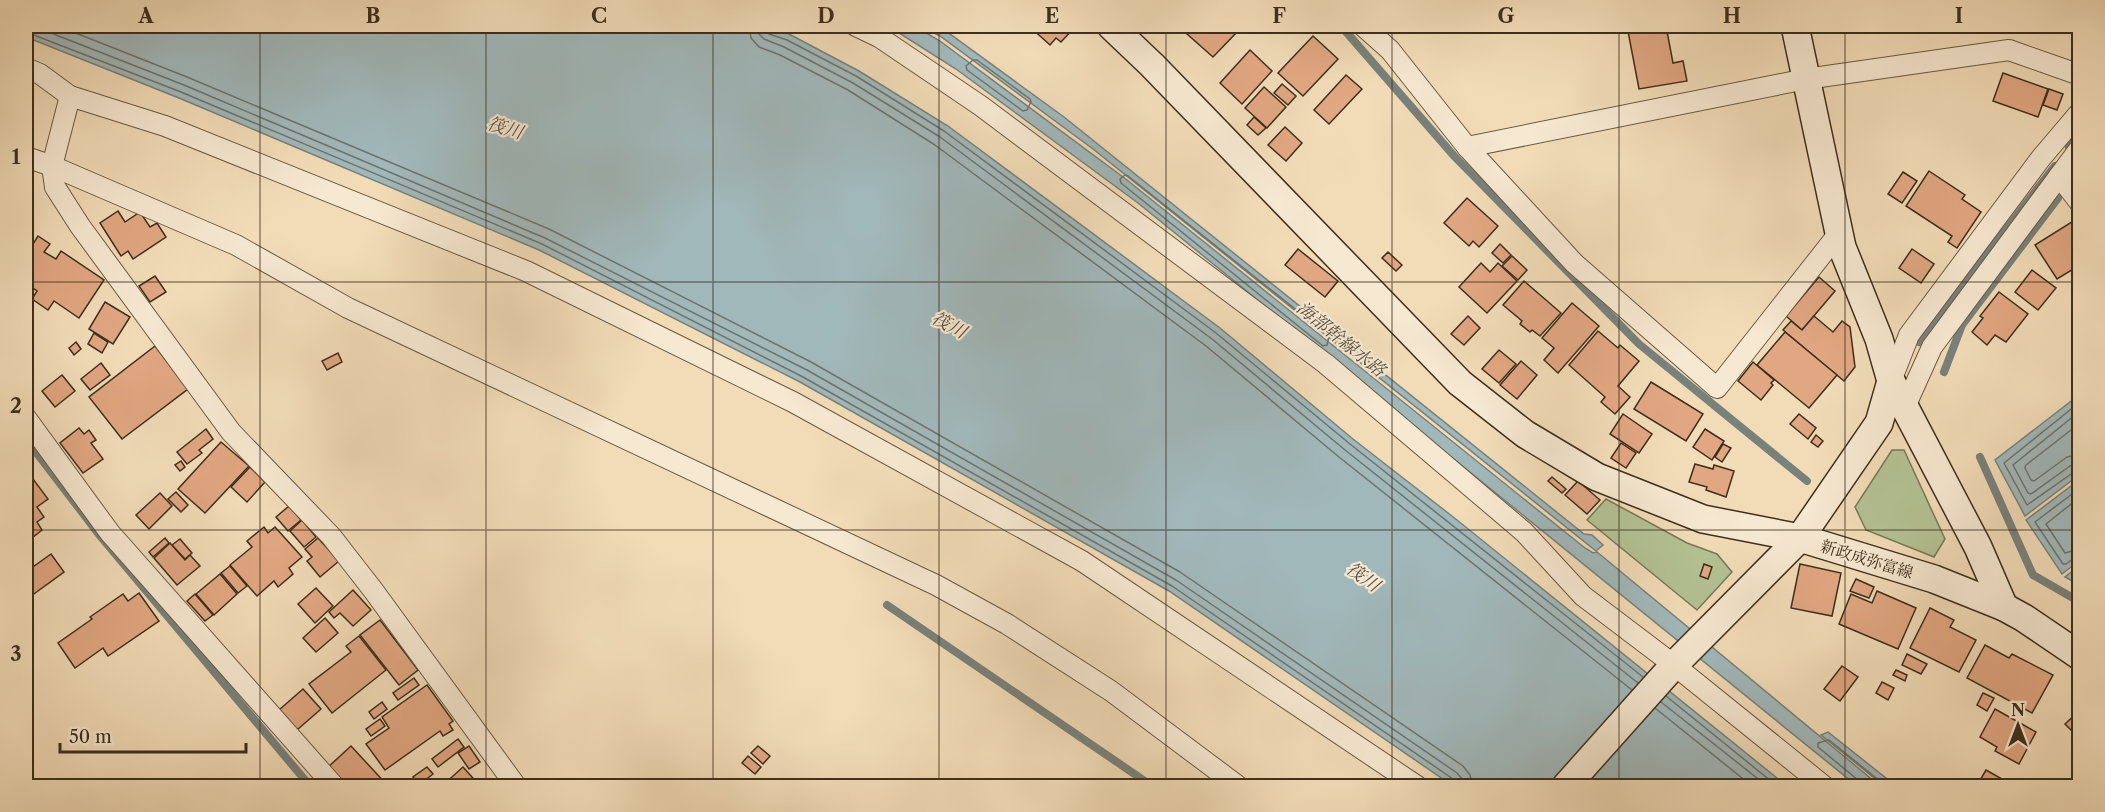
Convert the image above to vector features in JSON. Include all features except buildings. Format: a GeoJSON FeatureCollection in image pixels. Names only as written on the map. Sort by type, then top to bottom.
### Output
{"type":"FeatureCollection","features":[{"type":"Feature","properties":{"kind":"street"},"geometry":{"type":"LineString","coordinates":[[856,26],[879,37],[981,105],[1326,364],[1524,532],[1583,596],[1678,660],[1824,786]]}},
{"type":"Feature","properties":{"kind":"street"},"geometry":{"type":"LineString","coordinates":[[1111,26],[1460,383],[1525,434],[1597,477],[1703,519],[1800,538]]}},
{"type":"Feature","properties":{"kind":"street"},"geometry":{"type":"LineString","coordinates":[[1364,26],[1390,50],[1467,147],[1574,262],[1717,388],[1839,233]]}},
{"type":"Feature","properties":{"kind":"street"},"geometry":{"type":"LineString","coordinates":[[1795,26],[1842,247],[1879,339],[1891,381],[1977,547],[2004,607]]}},
{"type":"Feature","properties":{"kind":"street"},"geometry":{"type":"LineString","coordinates":[[1467,147],[1806,79],[2009,50],[2079,75]]}},
{"type":"Feature","properties":{"kind":"street"},"geometry":{"type":"LineString","coordinates":[[26,68],[40,74],[70,96],[165,126],[526,271],[793,402],[1082,561],[1417,786]]}},
{"type":"Feature","properties":{"kind":"street"},"geometry":{"type":"LineString","coordinates":[[70,96],[52,166],[55,186],[80,226],[231,432],[331,536],[516,786]]}},
{"type":"Feature","properties":{"kind":"street"},"geometry":{"type":"LineString","coordinates":[[1891,381],[1909,334],[2041,158],[2079,112]]}},
{"type":"Feature","properties":{"kind":"street"},"geometry":{"type":"LineString","coordinates":[[1905,407],[1932,347],[2079,148]]}},
{"type":"Feature","properties":{"kind":"street"},"geometry":{"type":"LineString","coordinates":[[26,157],[236,245],[348,308],[936,585],[1007,624],[1111,691],[1238,786]]}},
{"type":"Feature","properties":{"kind":"street"},"geometry":{"type":"LineString","coordinates":[[2059,176],[2079,203]]}},
{"type":"Feature","properties":{"kind":"street","name":"新政成弥富線"},"geometry":{"type":"LineString","coordinates":[[1891,381],[1879,423],[1800,538],[1934,579],[2004,607],[2032,623],[2079,656]]}},
{"type":"Feature","properties":{"kind":"street"},"geometry":{"type":"LineString","coordinates":[[26,417],[110,533],[333,786]]}},
{"type":"Feature","properties":{"kind":"street"},"geometry":{"type":"LineString","coordinates":[[1566,786],[1678,660],[1800,538]]}},
{"type":"Feature","properties":{"kind":"green space"},"geometry":{"type":"Polygon","coordinates":[[[1892,450],[1904,450],[1945,539],[1934,557],[1866,530],[1855,507],[1892,450]]]}},
{"type":"Feature","properties":{"kind":"green space"},"geometry":{"type":"Polygon","coordinates":[[[1606,499],[1687,543],[1717,554],[1732,572],[1697,610],[1587,520],[1606,499]]]}},
{"type":"Feature","properties":{"kind":"water","name":"筏川"},"geometry":{"type":"Polygon","coordinates":[[[26,26],[764,26],[789,34],[859,71],[948,126],[1220,328],[1353,439],[1457,520],[1784,786],[1453,786],[1169,591],[800,382],[539,250],[179,98],[26,37],[26,26]]]}},
{"type":"Feature","properties":{"kind":"water"},"geometry":{"type":"Polygon","coordinates":[[[888,26],[915,26],[940,41],[1127,180],[1585,548],[1593,553],[1597,552],[1880,786],[1857,786],[1138,203],[956,69],[888,26]]]}},
{"type":"Feature","properties":{"kind":"water"},"geometry":{"type":"Polygon","coordinates":[[[921,26],[937,26],[943,29],[1064,117],[1584,534],[1592,535],[1603,545],[1596,551],[1093,149],[940,36],[921,26]]]}},
{"type":"Feature","properties":{"kind":"water"},"geometry":{"type":"Polygon","coordinates":[[[2079,395],[2079,475],[2025,516],[1995,460],[2079,395]]]}},
{"type":"Feature","properties":{"kind":"water"},"geometry":{"type":"Polygon","coordinates":[[[2079,480],[2079,561],[2062,574],[2026,520],[2079,480]]]}},
{"type":"Feature","properties":{"kind":"water"},"geometry":{"type":"Polygon","coordinates":[[[2079,566],[2079,585],[2065,577],[2079,566]]]}},
{"type":"Feature","properties":{"kind":"water"},"geometry":{"type":"Polygon","coordinates":[[[1828,732],[1896,786],[1884,786],[1821,735],[1828,732]]]}},
{"type":"Feature","properties":{"kind":"waterway"},"geometry":{"type":"LineString","coordinates":[[1341,26],[1455,157],[1639,344],[1807,481]]}},
{"type":"Feature","properties":{"kind":"waterway"},"geometry":{"type":"LineString","coordinates":[[2069,147],[2080,134]]}},
{"type":"Feature","properties":{"kind":"waterway"},"geometry":{"type":"LineString","coordinates":[[1919,342],[2055,166]]}},
{"type":"Feature","properties":{"kind":"waterway"},"geometry":{"type":"LineString","coordinates":[[1944,372],[1962,325],[2058,198]]}},
{"type":"Feature","properties":{"kind":"waterway"},"geometry":{"type":"LineString","coordinates":[[26,439],[101,537],[310,786]]}},
{"type":"Feature","properties":{"kind":"waterway"},"geometry":{"type":"LineString","coordinates":[[1980,457],[2033,575],[2080,602]]}},
{"type":"Feature","properties":{"kind":"waterway"},"geometry":{"type":"LineString","coordinates":[[887,605],[1152,786]]}},
{"type":"Feature","properties":{"kind":"water label","name":"海部幹線水路"},"geometry":{"type":"Point","coordinates":[1341,339]}}]}
